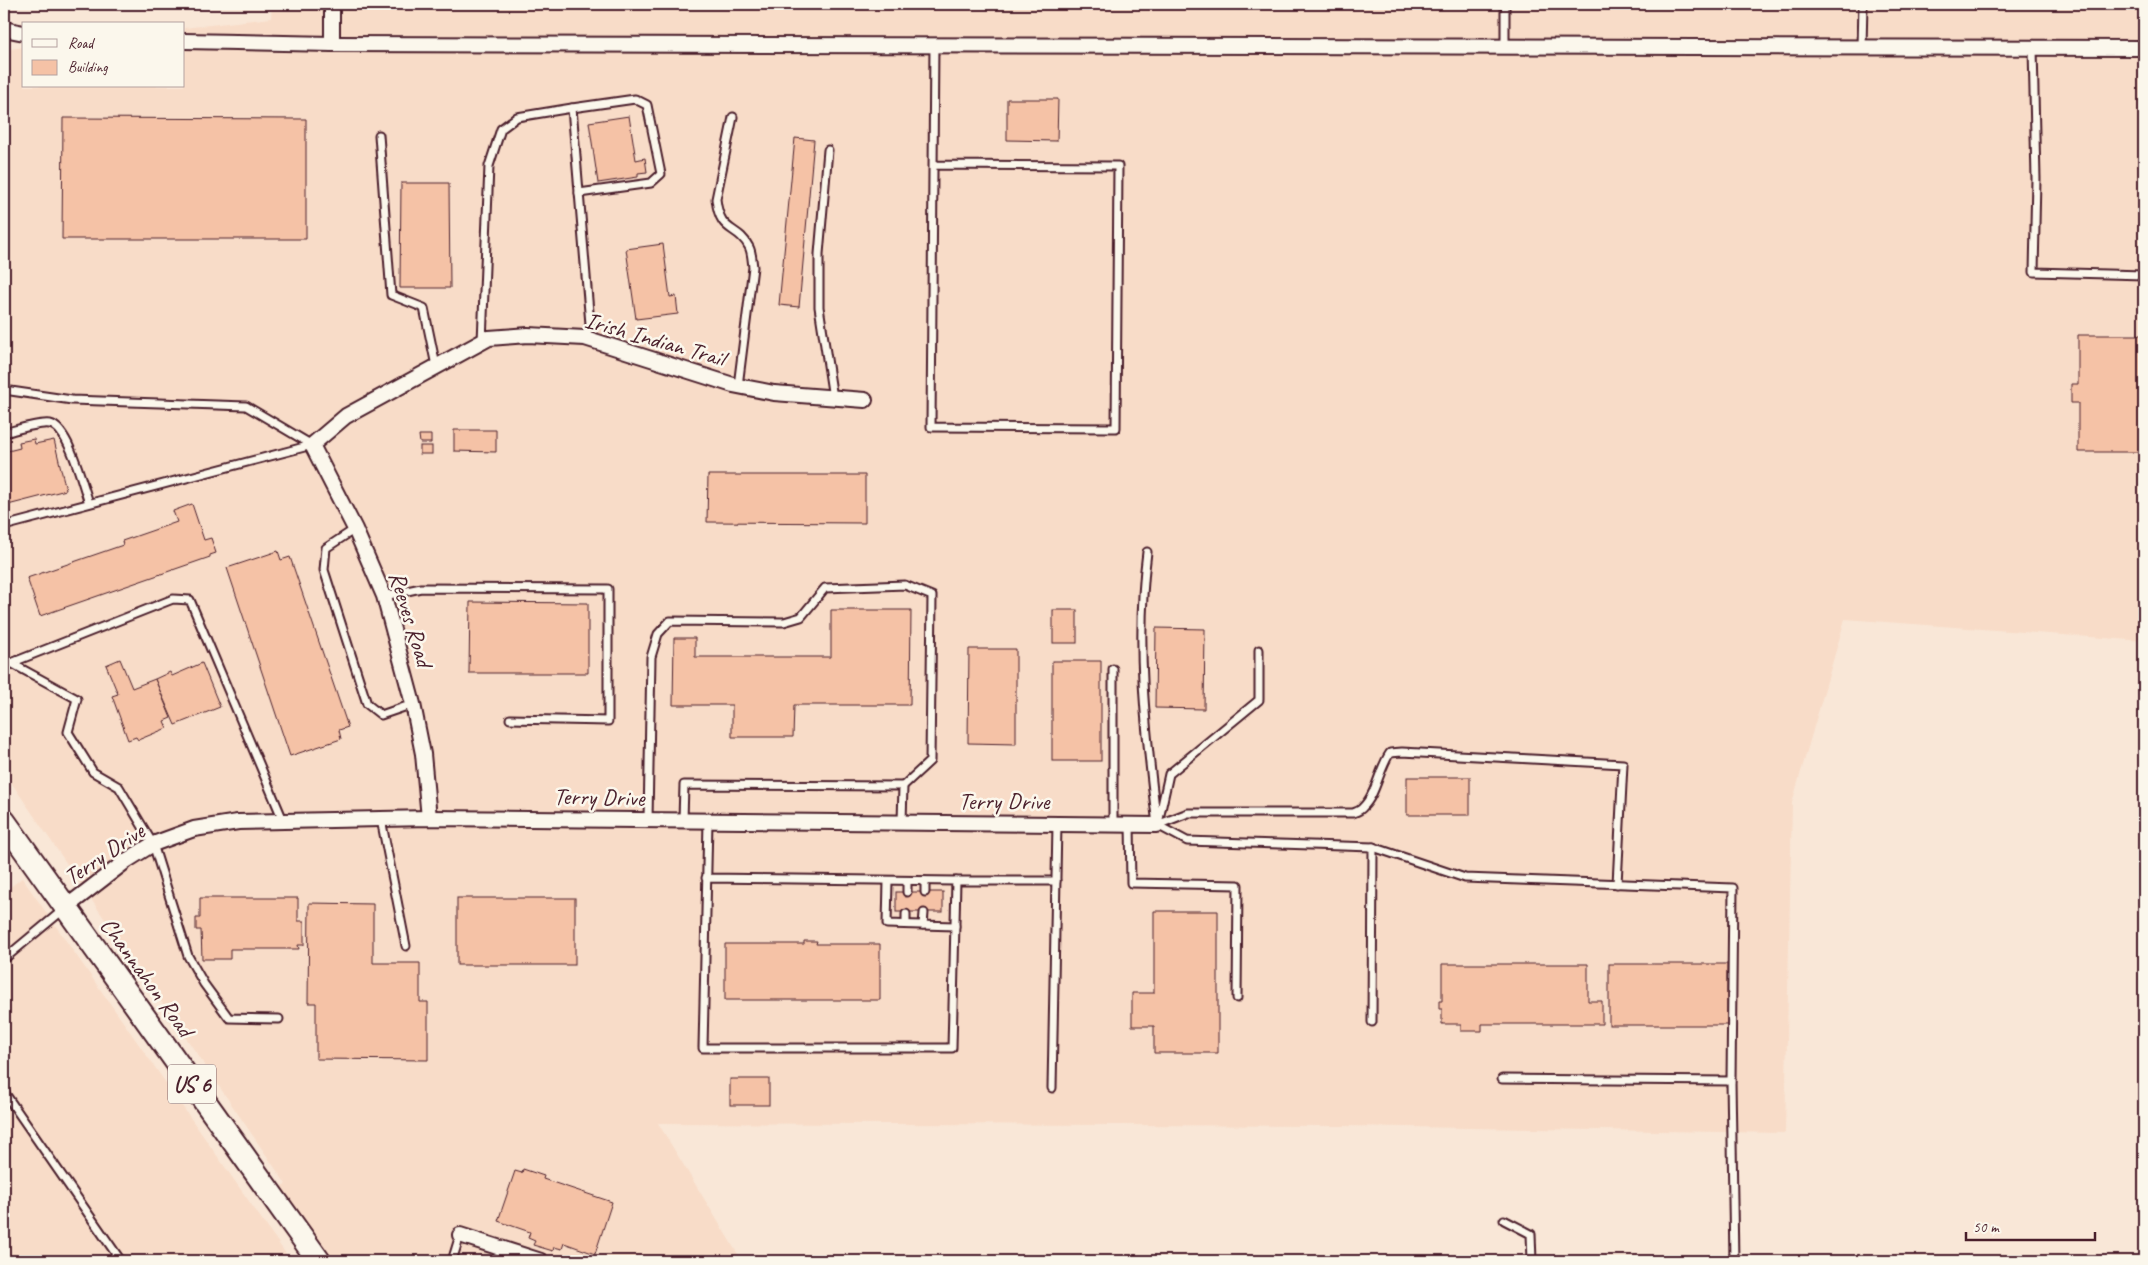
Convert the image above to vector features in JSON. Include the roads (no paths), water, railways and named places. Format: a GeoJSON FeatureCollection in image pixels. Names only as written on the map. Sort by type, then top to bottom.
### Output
{"type":"FeatureCollection","features":[{"type":"Feature","properties":{"kind":"main road","name":"Channahon Road"},"geometry":{"type":"LineString","coordinates":[[4,821],[318,1261]]}},
{"type":"Feature","properties":{"kind":"street"},"geometry":{"type":"LineString","coordinates":[[332,4],[332,44]]}},
{"type":"Feature","properties":{"kind":"street"},"geometry":{"type":"LineString","coordinates":[[4,29],[22,34]]}},
{"type":"Feature","properties":{"kind":"street"},"geometry":{"type":"LineString","coordinates":[[185,41],[332,44],[2144,48]]}},
{"type":"Feature","properties":{"kind":"street","name":"Irish Indian Trail"},"geometry":{"type":"LineString","coordinates":[[312,445],[346,416],[489,338],[528,335],[585,338],[738,386],[774,393],[865,400]]}},
{"type":"Feature","properties":{"kind":"street","name":"Reeves Road"},"geometry":{"type":"LineString","coordinates":[[312,445],[355,529],[384,596],[413,704],[423,754],[429,818]]}},
{"type":"Feature","properties":{"kind":"street","name":"Terry Drive"},"geometry":{"type":"LineString","coordinates":[[65,908],[126,861],[153,844],[194,829],[238,822],[429,818],[1157,825]]}},
{"type":"Feature","properties":{"kind":"street"},"geometry":{"type":"LineString","coordinates":[[460,1235],[541,1261]]}},
{"type":"Feature","properties":{"kind":"lane"},"geometry":{"type":"LineString","coordinates":[[1505,4],[1505,46]]}},
{"type":"Feature","properties":{"kind":"lane"},"geometry":{"type":"LineString","coordinates":[[1862,47],[1863,4]]}},
{"type":"Feature","properties":{"kind":"lane"},"geometry":{"type":"LineString","coordinates":[[933,165],[1118,166],[1116,428],[931,427],[933,165],[934,44]]}},
{"type":"Feature","properties":{"kind":"lane"},"geometry":{"type":"LineString","coordinates":[[2033,48],[2036,179],[2034,272],[2144,275]]}},
{"type":"Feature","properties":{"kind":"lane"},"geometry":{"type":"LineString","coordinates":[[482,342],[489,166],[501,129],[517,117],[572,108],[635,99],[647,106],[661,174],[651,183],[580,193]]}},
{"type":"Feature","properties":{"kind":"lane"},"geometry":{"type":"LineString","coordinates":[[572,108],[590,324],[585,338]]}},
{"type":"Feature","properties":{"kind":"lane"},"geometry":{"type":"LineString","coordinates":[[733,117],[716,199],[717,212],[721,221],[728,229],[740,235],[750,248],[753,267],[738,386]]}},
{"type":"Feature","properties":{"kind":"lane"},"geometry":{"type":"LineString","coordinates":[[379,135],[391,295],[424,308],[436,366]]}},
{"type":"Feature","properties":{"kind":"lane"},"geometry":{"type":"LineString","coordinates":[[828,150],[819,254],[819,306],[833,398]]}},
{"type":"Feature","properties":{"kind":"lane"},"geometry":{"type":"LineString","coordinates":[[4,390],[72,400],[246,406],[312,445]]}},
{"type":"Feature","properties":{"kind":"lane"},"geometry":{"type":"LineString","coordinates":[[4,433],[48,424],[55,426],[68,441],[88,504]]}},
{"type":"Feature","properties":{"kind":"lane"},"geometry":{"type":"LineString","coordinates":[[4,526],[312,445]]}},
{"type":"Feature","properties":{"kind":"lane"},"geometry":{"type":"LineString","coordinates":[[355,529],[326,548],[324,570],[367,704],[381,715],[413,704]]}},
{"type":"Feature","properties":{"kind":"lane"},"geometry":{"type":"LineString","coordinates":[[1147,552],[1142,601],[1141,647],[1144,707],[1157,825]]}},
{"type":"Feature","properties":{"kind":"lane"},"geometry":{"type":"LineString","coordinates":[[648,820],[651,657],[658,634],[670,621],[784,622],[801,617],[824,588],[905,585],[932,596],[930,761],[903,786],[684,785],[683,820]]}},
{"type":"Feature","properties":{"kind":"lane"},"geometry":{"type":"LineString","coordinates":[[384,596],[421,588],[608,589],[608,720],[510,719]]}},
{"type":"Feature","properties":{"kind":"lane"},"geometry":{"type":"LineString","coordinates":[[7,663],[174,599],[190,600],[283,820]]}},
{"type":"Feature","properties":{"kind":"lane"},"geometry":{"type":"LineString","coordinates":[[1157,825],[1169,774],[1259,700],[1259,650]]}},
{"type":"Feature","properties":{"kind":"lane"},"geometry":{"type":"LineString","coordinates":[[7,663],[77,699],[68,732],[93,772],[119,787],[153,844],[188,956],[204,984],[229,1018],[279,1018]]}},
{"type":"Feature","properties":{"kind":"lane"},"geometry":{"type":"LineString","coordinates":[[1113,668],[1113,824]]}},
{"type":"Feature","properties":{"kind":"lane"},"geometry":{"type":"LineString","coordinates":[[1157,825],[1188,813],[1353,813],[1363,807],[1373,789],[1383,763],[1390,753],[1402,752],[1623,764],[1617,884]]}},
{"type":"Feature","properties":{"kind":"lane"},"geometry":{"type":"LineString","coordinates":[[902,822],[903,786]]}},
{"type":"Feature","properties":{"kind":"lane"},"geometry":{"type":"LineString","coordinates":[[380,819],[406,946]]}},
{"type":"Feature","properties":{"kind":"lane"},"geometry":{"type":"LineString","coordinates":[[708,821],[703,1048],[952,1048],[956,881]]}},
{"type":"Feature","properties":{"kind":"lane"},"geometry":{"type":"LineString","coordinates":[[1052,1088],[1057,824]]}},
{"type":"Feature","properties":{"kind":"lane"},"geometry":{"type":"LineString","coordinates":[[1130,824],[1131,883],[1238,886],[1237,998]]}},
{"type":"Feature","properties":{"kind":"lane"},"geometry":{"type":"LineString","coordinates":[[1157,825],[1187,841],[1373,847],[1465,878],[1733,888],[1731,1081],[1734,1261]]}},
{"type":"Feature","properties":{"kind":"lane"},"geometry":{"type":"LineString","coordinates":[[1372,1022],[1373,847]]}},
{"type":"Feature","properties":{"kind":"lane"},"geometry":{"type":"LineString","coordinates":[[706,878],[1056,881]]}},
{"type":"Feature","properties":{"kind":"lane"},"geometry":{"type":"LineString","coordinates":[[888,880],[887,924],[955,926]]}},
{"type":"Feature","properties":{"kind":"lane"},"geometry":{"type":"LineString","coordinates":[[907,881],[907,892]]}},
{"type":"Feature","properties":{"kind":"lane"},"geometry":{"type":"LineString","coordinates":[[925,881],[925,892]]}},
{"type":"Feature","properties":{"kind":"lane"},"geometry":{"type":"LineString","coordinates":[[4,959],[65,908]]}},
{"type":"Feature","properties":{"kind":"lane"},"geometry":{"type":"LineString","coordinates":[[923,925],[924,913]]}},
{"type":"Feature","properties":{"kind":"lane"},"geometry":{"type":"LineString","coordinates":[[906,914],[906,924]]}},
{"type":"Feature","properties":{"kind":"lane"},"geometry":{"type":"LineString","coordinates":[[1502,1079],[1731,1081]]}},
{"type":"Feature","properties":{"kind":"lane"},"geometry":{"type":"LineString","coordinates":[[4,1092],[121,1261]]}},
{"type":"Feature","properties":{"kind":"lane"},"geometry":{"type":"LineString","coordinates":[[1504,1220],[1531,1234],[1532,1261]]}},
{"type":"Feature","properties":{"kind":"lane"},"geometry":{"type":"LineString","coordinates":[[452,1261],[460,1235]]}}]}
